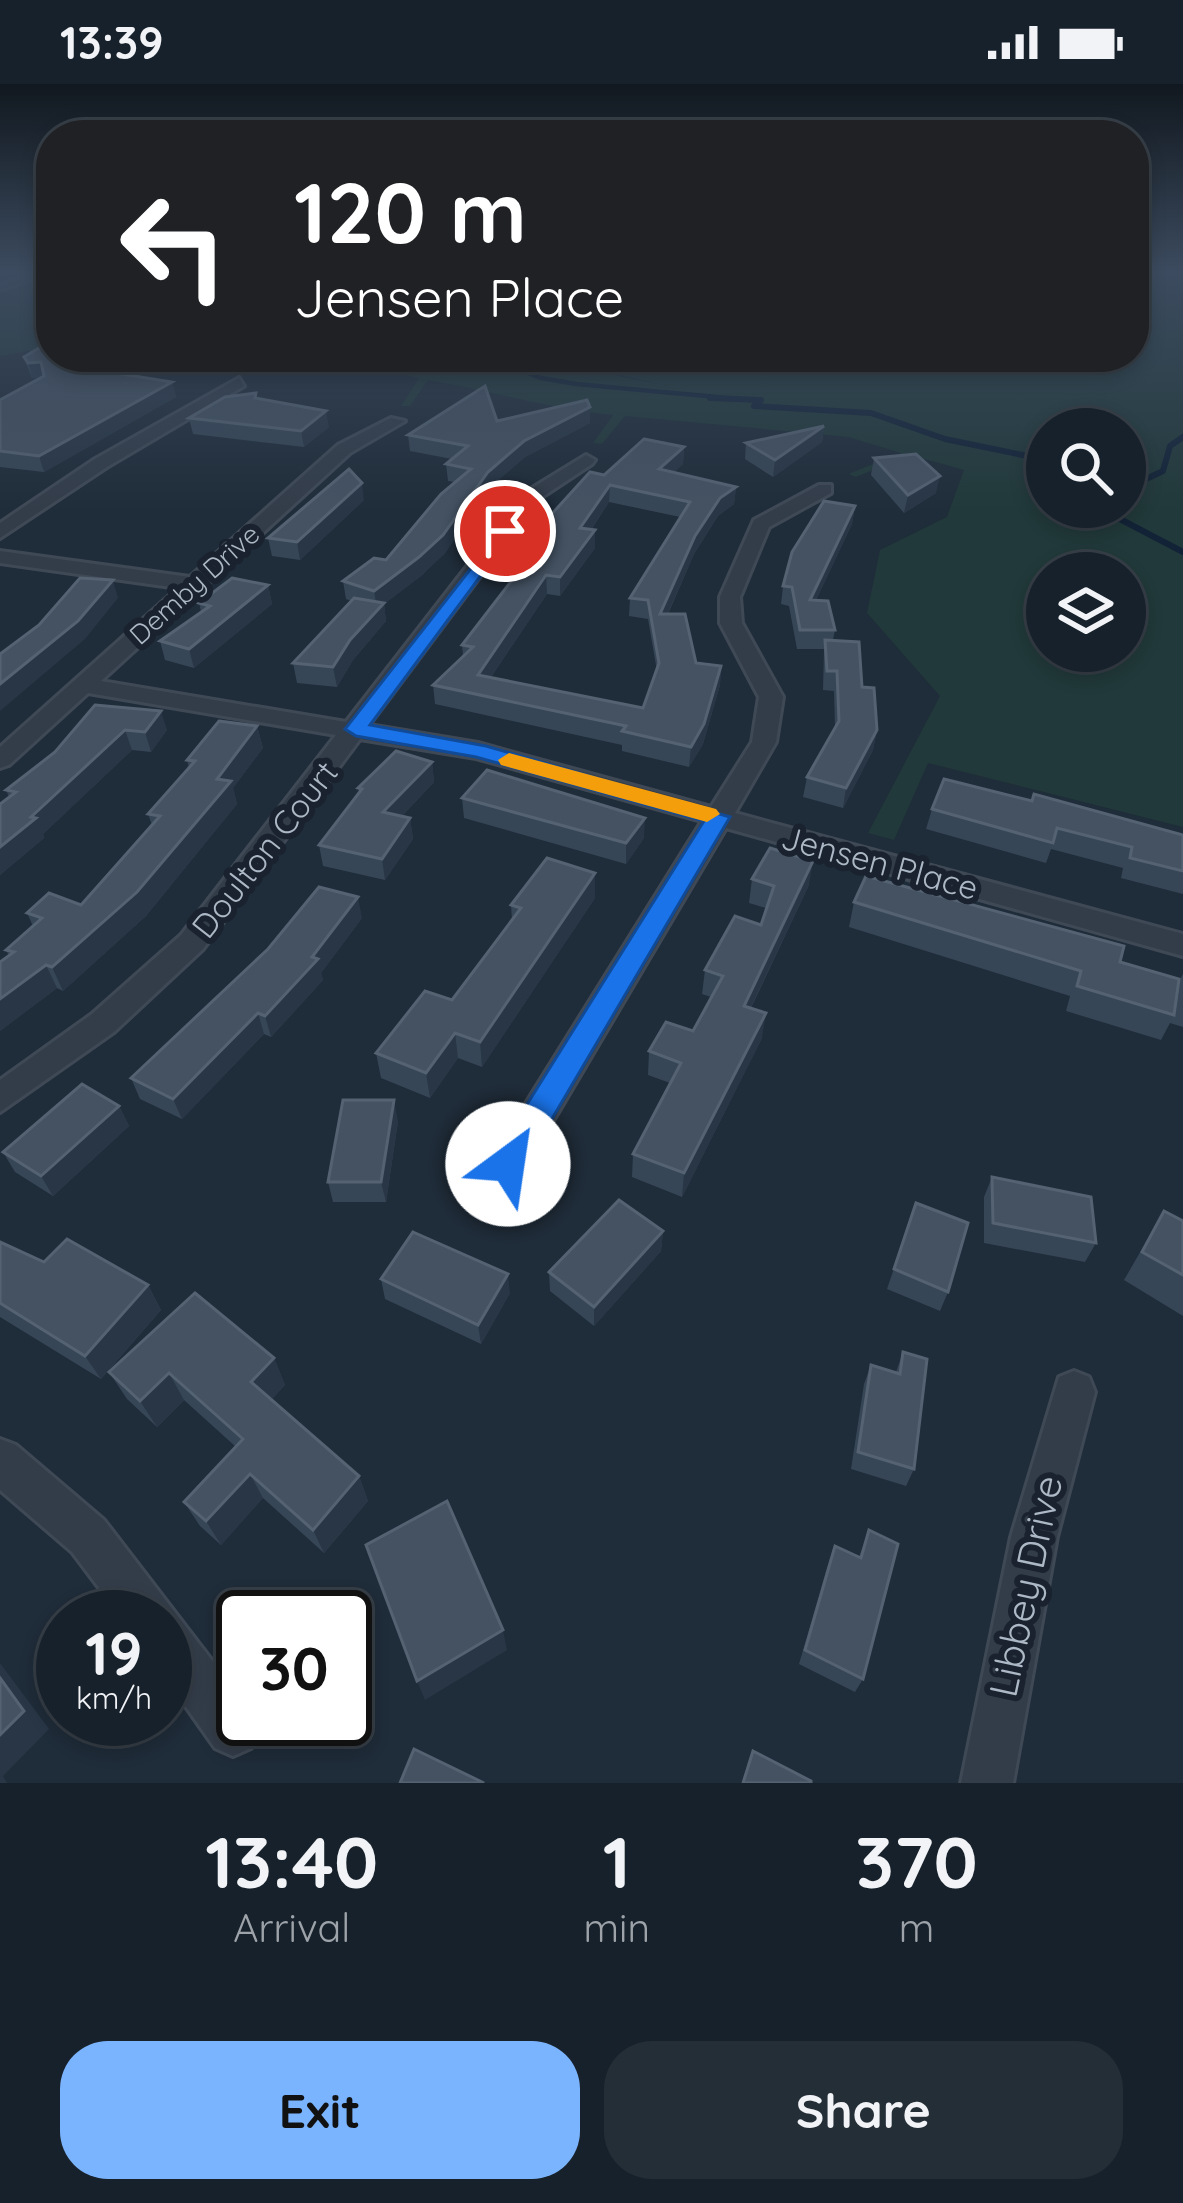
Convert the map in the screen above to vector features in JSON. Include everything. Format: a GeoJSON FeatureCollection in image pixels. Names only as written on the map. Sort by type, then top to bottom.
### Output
{"type":"FeatureCollection","features":[{"type":"Feature","properties":{"kind":"street"},"geometry":{"type":"LineString","coordinates":[[0,532],[101,463],[239,383]]}},
{"type":"Feature","properties":{"kind":"street","name":"Demby Drive"},"geometry":{"type":"LineString","coordinates":[[0,760],[344,449],[398,421]]}},
{"type":"Feature","properties":{"kind":"street","name":"Doulton Court"},"geometry":{"type":"LineString","coordinates":[[0,1097],[103,1023],[192,942],[530,497],[586,460]]}},
{"type":"Feature","properties":{"kind":"street"},"geometry":{"type":"LineString","coordinates":[[508,1164],[764,742],[772,714],[766,682],[730,623],[730,597],[761,524],[825,489]]}},
{"type":"Feature","properties":{"kind":"street"},"geometry":{"type":"LineString","coordinates":[[0,557],[194,584]]}},
{"type":"Feature","properties":{"kind":"street","name":"Jensen Place"},"geometry":{"type":"LineString","coordinates":[[83,685],[478,751],[1183,945]]}},
{"type":"Feature","properties":{"kind":"street","name":"Libbey Drive"},"geometry":{"type":"LineString","coordinates":[[987,1783],[1011,1638],[1046,1475],[1074,1392]]}},
{"type":"Feature","properties":{"kind":"street"},"geometry":{"type":"LineString","coordinates":[[0,1461],[88,1536],[130,1590]]}},
{"type":"Feature","properties":{"kind":"street"},"geometry":{"type":"LineString","coordinates":[[192,1673],[216,1706]]}},
{"type":"Feature","properties":{"kind":"green space"},"geometry":{"type":"Polygon","coordinates":[[[1149,353],[1183,353],[1183,827],[928,763],[894,840],[868,833],[940,696],[867,613],[880,550],[947,517],[964,470],[910,455],[856,477],[848,474],[901,453],[848,437],[625,416],[602,444],[593,443],[613,415],[428,380],[410,406],[401,406],[419,378],[394,372],[599,372],[668,386],[606,372],[1149,372],[1149,353]]]}},
{"type":"Feature","properties":{"kind":"building"},"geometry":{"type":"Polygon","coordinates":[[[36,353],[36,362],[28,363],[24,357],[36,353]]]}},
{"type":"Feature","properties":{"kind":"building"},"geometry":{"type":"Polygon","coordinates":[[[43,372],[110,372],[172,382],[39,456],[0,451],[0,400],[44,376],[43,372]]]}},
{"type":"Feature","properties":{"kind":"building"},"geometry":{"type":"Polygon","coordinates":[[[485,386],[497,421],[587,400],[590,407],[524,441],[488,472],[443,535],[374,591],[343,581],[374,558],[386,560],[441,494],[471,469],[446,464],[468,446],[408,435],[485,386]]]}},
{"type":"Feature","properties":{"kind":"building"},"geometry":{"type":"Polygon","coordinates":[[[256,393],[255,398],[326,411],[301,431],[189,418],[225,397],[256,393]]]}},
{"type":"Feature","properties":{"kind":"building"},"geometry":{"type":"Polygon","coordinates":[[[824,426],[775,460],[746,443],[824,426]]]}},
{"type":"Feature","properties":{"kind":"building"},"geometry":{"type":"Polygon","coordinates":[[[644,439],[684,447],[659,469],[736,487],[720,498],[695,536],[660,614],[685,614],[696,663],[721,666],[704,724],[691,747],[622,731],[626,726],[433,685],[473,647],[462,645],[519,571],[509,569],[549,517],[590,472],[604,475],[644,439]],[[610,485],[580,528],[595,530],[560,577],[546,575],[478,675],[643,708],[659,663],[648,600],[630,598],[690,502],[610,485]]]}},
{"type":"Feature","properties":{"kind":"building"},"geometry":{"type":"Polygon","coordinates":[[[916,454],[940,476],[908,495],[874,458],[916,454]]]}},
{"type":"Feature","properties":{"kind":"building"},"geometry":{"type":"Polygon","coordinates":[[[349,469],[362,483],[297,542],[268,538],[349,469]]]}},
{"type":"Feature","properties":{"kind":"building"},"geometry":{"type":"Polygon","coordinates":[[[824,501],[855,506],[810,600],[828,601],[835,630],[800,630],[792,587],[783,586],[792,552],[824,501]]]}},
{"type":"Feature","properties":{"kind":"building"},"geometry":{"type":"Polygon","coordinates":[[[80,578],[113,580],[78,621],[0,684],[0,654],[39,625],[80,578]]]}},
{"type":"Feature","properties":{"kind":"building"},"geometry":{"type":"Polygon","coordinates":[[[232,578],[268,585],[189,649],[160,641],[210,606],[199,603],[232,578]]]}},
{"type":"Feature","properties":{"kind":"building"},"geometry":{"type":"Polygon","coordinates":[[[354,598],[384,603],[333,667],[293,663],[354,598]]]}},
{"type":"Feature","properties":{"kind":"building"},"geometry":{"type":"Polygon","coordinates":[[[825,640],[859,642],[862,687],[874,688],[877,730],[846,788],[807,777],[839,721],[837,671],[827,671],[825,640]]]}},
{"type":"Feature","properties":{"kind":"building"},"geometry":{"type":"Polygon","coordinates":[[[95,705],[161,711],[145,732],[125,730],[0,847],[0,804],[16,792],[6,790],[55,752],[95,705]]]}},
{"type":"Feature","properties":{"kind":"building"},"geometry":{"type":"Polygon","coordinates":[[[219,721],[257,726],[217,779],[231,781],[137,892],[52,967],[46,965],[0,999],[0,962],[14,952],[6,950],[42,918],[27,913],[49,893],[81,905],[160,816],[148,814],[195,761],[187,760],[219,721]]]}},
{"type":"Feature","properties":{"kind":"building"},"geometry":{"type":"Polygon","coordinates":[[[396,751],[432,762],[383,812],[410,818],[382,859],[319,845],[362,789],[358,788],[396,751]]]}},
{"type":"Feature","properties":{"kind":"building"},"geometry":{"type":"Polygon","coordinates":[[[487,770],[645,818],[626,843],[462,798],[487,770]]]}},
{"type":"Feature","properties":{"kind":"building"},"geometry":{"type":"Polygon","coordinates":[[[944,779],[1032,801],[1034,794],[1183,835],[1183,871],[1130,858],[1132,847],[1057,828],[1053,843],[932,809],[944,779]]]}},
{"type":"Feature","properties":{"kind":"building"},"geometry":{"type":"Polygon","coordinates":[[[770,848],[813,861],[744,1006],[766,1013],[684,1173],[633,1154],[681,1063],[649,1051],[666,1022],[693,1031],[723,976],[705,970],[735,916],[761,925],[774,886],[752,879],[770,848]]]}},
{"type":"Feature","properties":{"kind":"building"},"geometry":{"type":"Polygon","coordinates":[[[547,858],[595,873],[480,1042],[455,1033],[426,1073],[376,1053],[425,991],[452,1000],[521,908],[511,905],[547,858]]]}},
{"type":"Feature","properties":{"kind":"building"},"geometry":{"type":"Polygon","coordinates":[[[866,876],[1124,946],[1120,962],[1179,979],[1174,1015],[1077,986],[1081,971],[854,902],[866,876]]]}},
{"type":"Feature","properties":{"kind":"building"},"geometry":{"type":"Polygon","coordinates":[[[319,887],[358,897],[312,957],[318,959],[265,1016],[258,1013],[173,1099],[131,1078],[268,949],[319,887]]]}},
{"type":"Feature","properties":{"kind":"building"},"geometry":{"type":"Polygon","coordinates":[[[82,1084],[119,1106],[41,1176],[3,1152],[82,1084]]]}},
{"type":"Feature","properties":{"kind":"building"},"geometry":{"type":"Polygon","coordinates":[[[343,1100],[394,1100],[381,1182],[328,1182],[343,1100]]]}},
{"type":"Feature","properties":{"kind":"building"},"geometry":{"type":"Polygon","coordinates":[[[992,1177],[1091,1197],[1096,1243],[993,1223],[992,1177]]]}},
{"type":"Feature","properties":{"kind":"building"},"geometry":{"type":"Polygon","coordinates":[[[619,1200],[663,1231],[594,1307],[549,1272],[619,1200]]]}},
{"type":"Feature","properties":{"kind":"building"},"geometry":{"type":"Polygon","coordinates":[[[916,1203],[968,1223],[948,1292],[894,1269],[916,1203]]]}},
{"type":"Feature","properties":{"kind":"building"},"geometry":{"type":"Polygon","coordinates":[[[1164,1211],[1183,1221],[1183,1275],[1142,1252],[1164,1211]]]}},
{"type":"Feature","properties":{"kind":"building"},"geometry":{"type":"Polygon","coordinates":[[[413,1232],[508,1274],[478,1325],[381,1279],[413,1232]]]}},
{"type":"Feature","properties":{"kind":"building"},"geometry":{"type":"Polygon","coordinates":[[[67,1239],[148,1285],[85,1356],[0,1303],[0,1242],[44,1262],[67,1239]]]}},
{"type":"Feature","properties":{"kind":"building"},"geometry":{"type":"Polygon","coordinates":[[[195,1293],[274,1358],[251,1382],[359,1476],[313,1530],[250,1474],[206,1521],[184,1502],[243,1439],[169,1373],[140,1401],[109,1372],[195,1293]]]}},
{"type":"Feature","properties":{"kind":"building"},"geometry":{"type":"Polygon","coordinates":[[[903,1352],[927,1359],[914,1469],[858,1452],[871,1365],[900,1374],[903,1352]]]}},
{"type":"Feature","properties":{"kind":"building"},"geometry":{"type":"Polygon","coordinates":[[[447,1501],[503,1630],[417,1681],[366,1545],[447,1501]]]}},
{"type":"Feature","properties":{"kind":"building"},"geometry":{"type":"Polygon","coordinates":[[[869,1530],[898,1544],[863,1679],[805,1650],[835,1546],[861,1558],[869,1530]]]}},
{"type":"Feature","properties":{"kind":"building"},"geometry":{"type":"Polygon","coordinates":[[[0,1678],[24,1711],[0,1735],[0,1678]]]}},
{"type":"Feature","properties":{"kind":"building"},"geometry":{"type":"Polygon","coordinates":[[[414,1749],[484,1783],[400,1783],[414,1749]]]}},
{"type":"Feature","properties":{"kind":"building"},"geometry":{"type":"Polygon","coordinates":[[[753,1751],[811,1781],[811,1783],[743,1783],[753,1751]]]}},
{"type":"Feature","properties":{"kind":"waterway"},"geometry":{"type":"LineString","coordinates":[[526,372],[576,384],[740,399]]}},
{"type":"Feature","properties":{"kind":"waterway"},"geometry":{"type":"LineString","coordinates":[[710,398],[740,399]]}},
{"type":"Feature","properties":{"kind":"waterway"},"geometry":{"type":"LineString","coordinates":[[740,399],[760,401]]}},
{"type":"Feature","properties":{"kind":"waterway"},"geometry":{"type":"LineString","coordinates":[[740,399],[760,401]]}},
{"type":"Feature","properties":{"kind":"waterway"},"geometry":{"type":"LineString","coordinates":[[760,401],[754,406],[871,413],[945,439],[1026,456]]}},
{"type":"Feature","properties":{"kind":"waterway"},"geometry":{"type":"LineString","coordinates":[[1146,479],[1163,471],[1170,446],[1183,437]]}},
{"type":"Feature","properties":{"kind":"waterway"},"geometry":{"type":"LineString","coordinates":[[1137,528],[1183,552]]}},
{"type":"Feature","properties":{"kind":"slow traffic"},"geometry":{"type":"LineString","coordinates":[[509,760],[707,814]]}},
{"type":"Feature","properties":{"kind":"route"},"geometry":{"type":"LineString","coordinates":[[505,531],[356,729],[478,751],[718,817],[508,1164]]}}]}
